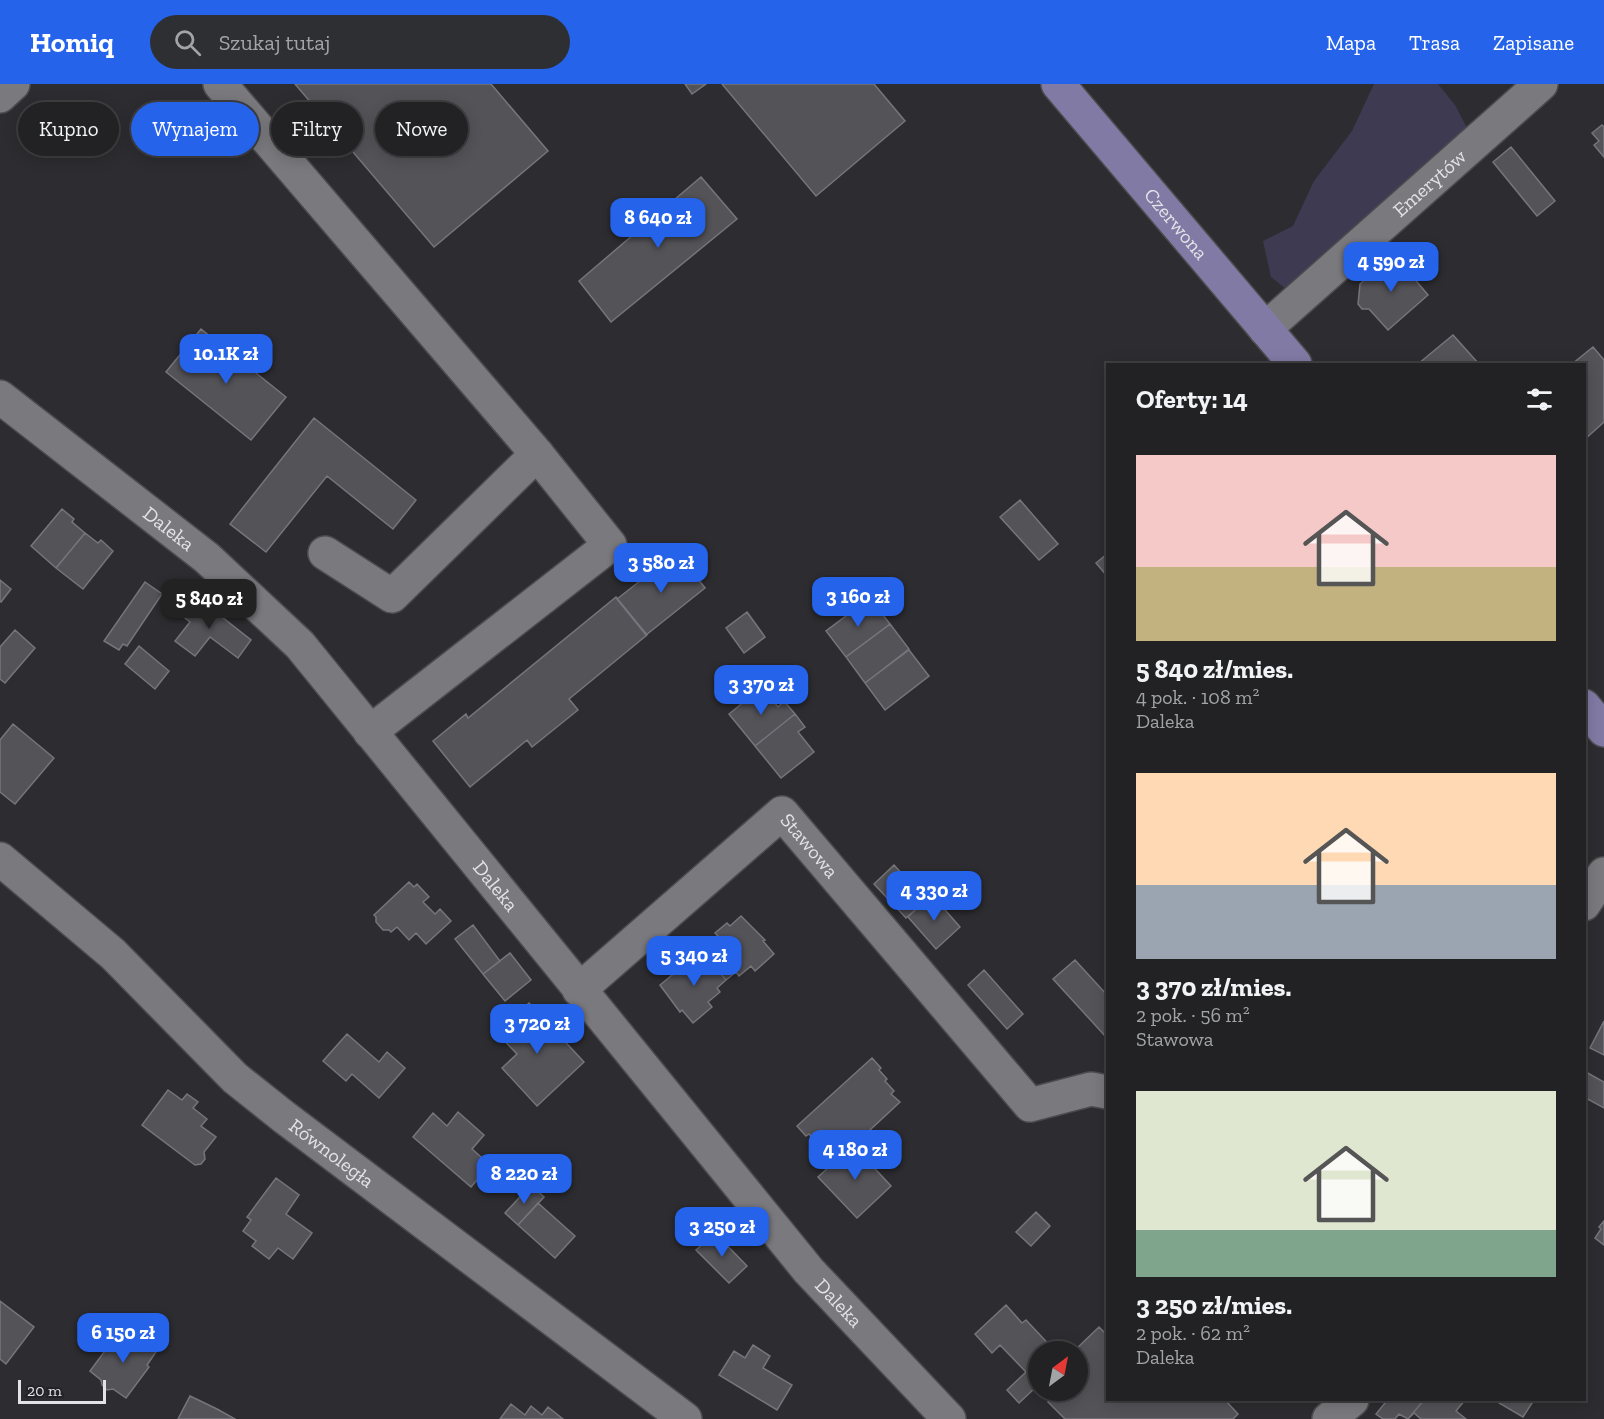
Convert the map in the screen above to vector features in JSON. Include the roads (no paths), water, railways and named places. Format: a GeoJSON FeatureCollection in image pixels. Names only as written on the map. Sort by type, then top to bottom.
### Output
{"type":"FeatureCollection","features":[{"type":"Feature","properties":{"kind":"main road","name":"Czerwona"},"geometry":{"type":"LineString","coordinates":[[1058,84],[1294,363]]}},
{"type":"Feature","properties":{"kind":"main road"},"geometry":{"type":"LineString","coordinates":[[1586,708],[1604,730]]}},
{"type":"Feature","properties":{"kind":"street"},"geometry":{"type":"LineString","coordinates":[[0,96],[14,84]]}},
{"type":"Feature","properties":{"kind":"street"},"geometry":{"type":"LineString","coordinates":[[220,84],[537,454],[610,545],[370,732]]}},
{"type":"Feature","properties":{"kind":"street","name":"Emerytów"},"geometry":{"type":"LineString","coordinates":[[1264,329],[1541,84]]}},
{"type":"Feature","properties":{"kind":"street","name":"Daleka"},"geometry":{"type":"LineString","coordinates":[[0,397],[207,558],[300,645],[809,1271],[949,1419]]}},
{"type":"Feature","properties":{"kind":"street"},"geometry":{"type":"LineString","coordinates":[[325,553],[392,596],[537,454]]}},
{"type":"Feature","properties":{"kind":"street","name":"Stawowa"},"geometry":{"type":"LineString","coordinates":[[579,990],[782,813],[1029,1105],[1091,1089],[1106,1092]]}},
{"type":"Feature","properties":{"kind":"street","name":"Równoległa"},"geometry":{"type":"LineString","coordinates":[[0,859],[113,954],[243,1085],[685,1419]]}},
{"type":"Feature","properties":{"kind":"street"},"geometry":{"type":"LineString","coordinates":[[1586,901],[1604,874]]}},
{"type":"Feature","properties":{"kind":"street"},"geometry":{"type":"LineString","coordinates":[[1329,1419],[1351,1401]]}}]}
